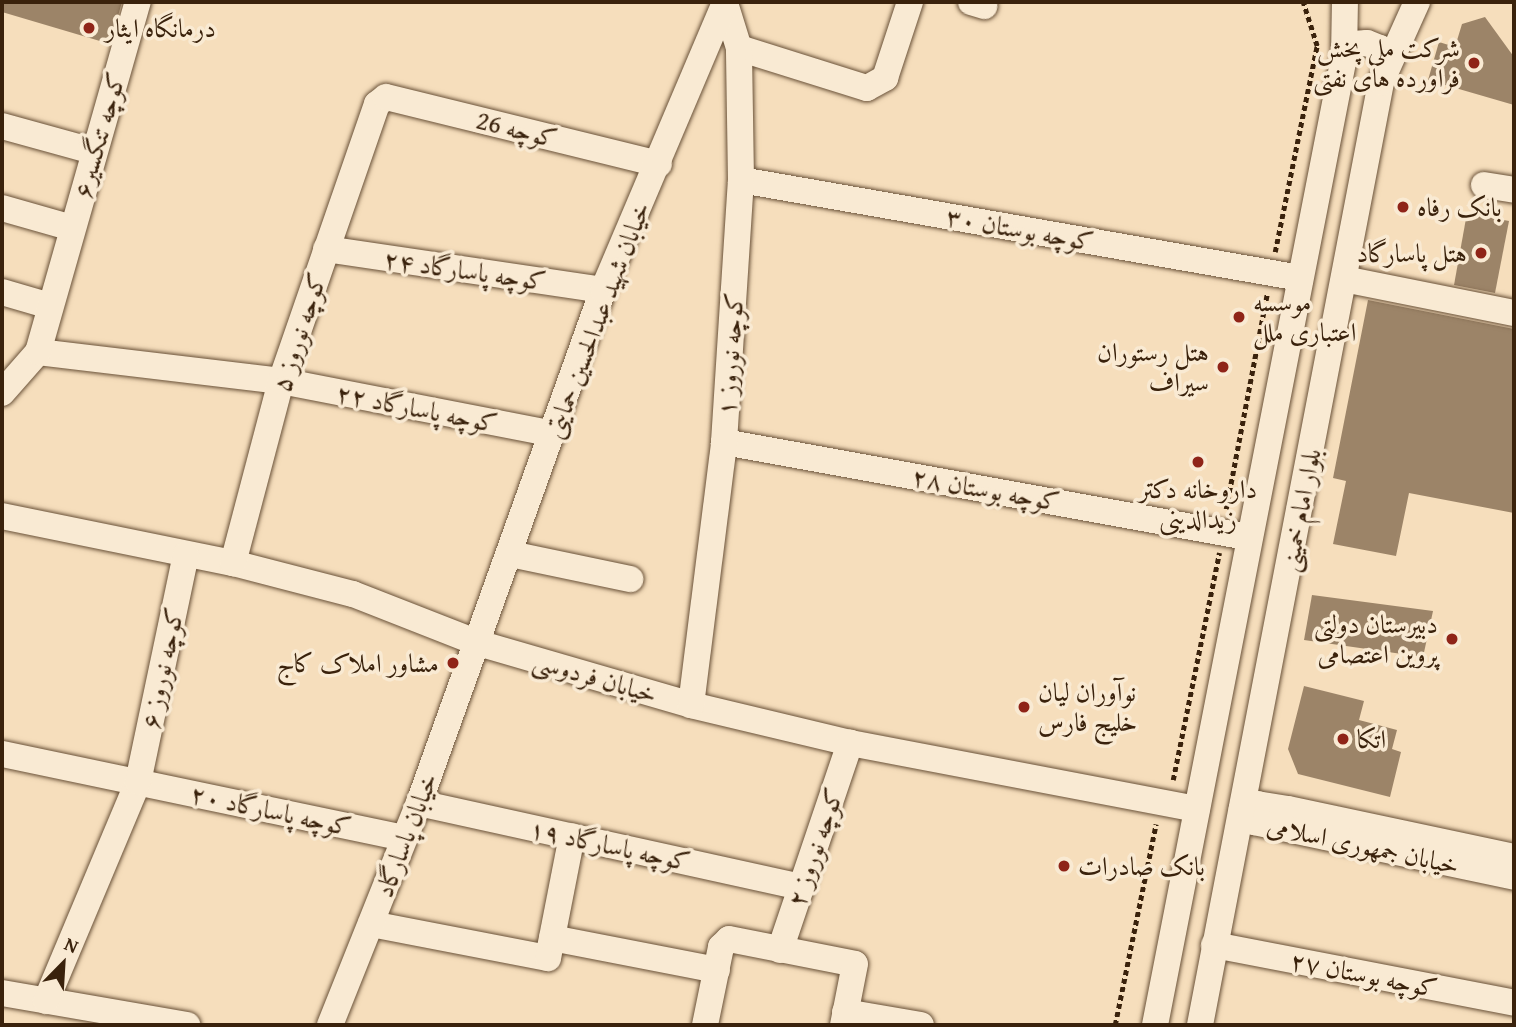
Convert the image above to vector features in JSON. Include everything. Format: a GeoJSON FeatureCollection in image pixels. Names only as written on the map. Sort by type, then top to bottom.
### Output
{"type":"FeatureCollection","features":[{"type":"Feature","properties":{"kind":"street","name":"کوچه تنگسیر۶"},"geometry":{"type":"LineString","coordinates":[[38,352],[93,151],[138,2]]}},
{"type":"Feature","properties":{"kind":"street"},"geometry":{"type":"LineString","coordinates":[[738,48],[867,88],[885,78],[910,2]]}},
{"type":"Feature","properties":{"kind":"street","name":"بلوار امام خمینی"},"geometry":{"type":"LineString","coordinates":[[1155,1025],[1247,537],[1344,57],[1345,2]]}},
{"type":"Feature","properties":{"kind":"street","name":"بلوار امام خمینی"},"geometry":{"type":"LineString","coordinates":[[1199,1025],[1386,63],[1418,2]]}},
{"type":"Feature","properties":{"kind":"street","name":"کوچه نوروز ۱"},"geometry":{"type":"LineString","coordinates":[[691,705],[724,442],[741,180],[738,48],[725,3]]}},
{"type":"Feature","properties":{"kind":"street","name":"خیابان شهید عبدالحسین حمایتی"},"geometry":{"type":"LineString","coordinates":[[478,643],[603,290],[659,164],[725,3]]}},
{"type":"Feature","properties":{"kind":"street"},"geometry":{"type":"LineString","coordinates":[[1344,57],[1353,44],[1367,43],[1380,48],[1386,63]]}},
{"type":"Feature","properties":{"kind":"street","name":"کوچه 26"},"geometry":{"type":"LineString","coordinates":[[377,104],[386,97],[659,164]]}},
{"type":"Feature","properties":{"kind":"street","name":"کوچه نوروز ۵"},"geometry":{"type":"LineString","coordinates":[[233,563],[281,381],[377,104]]}},
{"type":"Feature","properties":{"kind":"street"},"geometry":{"type":"LineString","coordinates":[[2,125],[93,151]]}},
{"type":"Feature","properties":{"kind":"street","name":"کوچه بوستان ۳۰"},"geometry":{"type":"LineString","coordinates":[[741,180],[1300,278]]}},
{"type":"Feature","properties":{"kind":"street"},"geometry":{"type":"LineString","coordinates":[[1484,185],[1514,190]]}},
{"type":"Feature","properties":{"kind":"street"},"geometry":{"type":"LineString","coordinates":[[2,208],[72,228]]}},
{"type":"Feature","properties":{"kind":"street","name":"کوچه پاسارگاد ۲۴"},"geometry":{"type":"LineString","coordinates":[[326,249],[603,290]]}},
{"type":"Feature","properties":{"kind":"street"},"geometry":{"type":"LineString","coordinates":[[1344,279],[1514,313]]}},
{"type":"Feature","properties":{"kind":"street"},"geometry":{"type":"LineString","coordinates":[[2,292],[50,306]]}},
{"type":"Feature","properties":{"kind":"street"},"geometry":{"type":"LineString","coordinates":[[2,393],[38,352]]}},
{"type":"Feature","properties":{"kind":"street","name":"کوچه پاسارگاد ۲۲"},"geometry":{"type":"LineString","coordinates":[[38,352],[281,381],[554,434]]}},
{"type":"Feature","properties":{"kind":"street","name":"کوچه بوستان ۲۸"},"geometry":{"type":"LineString","coordinates":[[724,442],[1247,537]]}},
{"type":"Feature","properties":{"kind":"street","name":"خیابان فردوسی"},"geometry":{"type":"LineString","coordinates":[[2,516],[233,563],[353,594],[478,643],[691,705],[850,743],[1197,809]]}},
{"type":"Feature","properties":{"kind":"street"},"geometry":{"type":"LineString","coordinates":[[510,554],[630,579]]}},
{"type":"Feature","properties":{"kind":"street","name":"کوچه نوروز ۶"},"geometry":{"type":"LineString","coordinates":[[46,1001],[138,782],[186,555]]}},
{"type":"Feature","properties":{"kind":"street","name":"خیابان پاسارگاد"},"geometry":{"type":"LineString","coordinates":[[330,1025],[419,803],[478,643]]}},
{"type":"Feature","properties":{"kind":"street","name":"کوچه نوروز ۲"},"geometry":{"type":"LineString","coordinates":[[780,950],[850,743]]}},
{"type":"Feature","properties":{"kind":"street","name":"کوچه پاسارگاد ۲۰"},"geometry":{"type":"LineString","coordinates":[[2,754],[404,838]]}},
{"type":"Feature","properties":{"kind":"street","name":"کوچه پاسارگاد ۱۹"},"geometry":{"type":"LineString","coordinates":[[419,803],[802,887]]}},
{"type":"Feature","properties":{"kind":"street","name":"خیابان جمهوری اسلامی"},"geometry":{"type":"LineString","coordinates":[[1242,809],[1258,804],[1286,818],[1514,877]]}},
{"type":"Feature","properties":{"kind":"street","name":"خیابان جمهوری اسلامی"},"geometry":{"type":"LineString","coordinates":[[1286,818],[1514,857]]}},
{"type":"Feature","properties":{"kind":"street"},"geometry":{"type":"LineString","coordinates":[[371,924],[545,959],[552,938],[572,836]]}},
{"type":"Feature","properties":{"kind":"street"},"geometry":{"type":"LineString","coordinates":[[552,938],[717,970]]}},
{"type":"Feature","properties":{"kind":"street"},"geometry":{"type":"LineString","coordinates":[[705,1025],[717,970],[729,939],[855,964],[844,1019],[910,1024]]}},
{"type":"Feature","properties":{"kind":"street","name":"کوچه بوستان ۲۷"},"geometry":{"type":"LineString","coordinates":[[1214,945],[1514,1003]]}},
{"type":"Feature","properties":{"kind":"street"},"geometry":{"type":"LineString","coordinates":[[2,993],[187,1025]]}},
{"type":"Feature","properties":{"kind":"building","name":"درمانگاه ایثار"},"geometry":{"type":"Polygon","coordinates":[[[2,2],[122,2],[110,44],[2,12],[2,2]]]}},
{"type":"Feature","properties":{"kind":"building","name":"شرکت ملی پخش فراورده های نفتی"},"geometry":{"type":"Polygon","coordinates":[[[1485,17],[1514,57],[1514,105],[1428,80],[1439,42],[1455,47],[1462,24],[1485,17]]]}},
{"type":"Feature","properties":{"kind":"building","name":"هتل پاسارگاد"},"geometry":{"type":"Polygon","coordinates":[[[1467,213],[1509,221],[1495,293],[1454,285],[1467,213]]]}},
{"type":"Feature","properties":{"kind":"building"},"geometry":{"type":"Polygon","coordinates":[[[1368,300],[1514,329],[1514,513],[1409,493],[1396,556],[1333,544],[1346,481],[1333,478],[1368,300]]]}},
{"type":"Feature","properties":{"kind":"building"},"geometry":{"type":"Polygon","coordinates":[[[1312,595],[1433,611],[1423,657],[1304,640],[1312,595]]]}},
{"type":"Feature","properties":{"kind":"building","name":"اتکا"},"geometry":{"type":"Polygon","coordinates":[[[1304,686],[1364,701],[1359,720],[1397,730],[1392,749],[1401,752],[1390,797],[1298,774],[1288,749],[1304,686]]]}},
{"type":"Feature","properties":{"kind":"place","name":"درمانگاه ایثار"},"geometry":{"type":"Point","coordinates":[89,28]}},
{"type":"Feature","properties":{"kind":"place","name":"شرکت ملی پخش فراورده های نفتی"},"geometry":{"type":"Point","coordinates":[1474,63]}},
{"type":"Feature","properties":{"kind":"place","name":"بانک رفاه"},"geometry":{"type":"Point","coordinates":[1403,207]}},
{"type":"Feature","properties":{"kind":"place","name":"هتل پاسارگاد"},"geometry":{"type":"Point","coordinates":[1481,253]}},
{"type":"Feature","properties":{"kind":"place","name":"موسسه اعتباری ملل"},"geometry":{"type":"Point","coordinates":[1239,317]}},
{"type":"Feature","properties":{"kind":"place","name":"هتل رستوران سیراف"},"geometry":{"type":"Point","coordinates":[1223,367]}},
{"type":"Feature","properties":{"kind":"place","name":"داروخانه دکتر زیدالدینی"},"geometry":{"type":"Point","coordinates":[1198,462]}},
{"type":"Feature","properties":{"kind":"place","name":"دبیرستان دولتی پروین اعتصامی"},"geometry":{"type":"Point","coordinates":[1452,639]}},
{"type":"Feature","properties":{"kind":"place","name":"مشاور املاک کاج"},"geometry":{"type":"Point","coordinates":[453,663]}},
{"type":"Feature","properties":{"kind":"place","name":"نوآوران لیان خلیج فارس"},"geometry":{"type":"Point","coordinates":[1024,707]}},
{"type":"Feature","properties":{"kind":"place","name":"اتکا"},"geometry":{"type":"Point","coordinates":[1343,739]}},
{"type":"Feature","properties":{"kind":"place","name":"بانک صادرات"},"geometry":{"type":"Point","coordinates":[1064,866]}}]}
